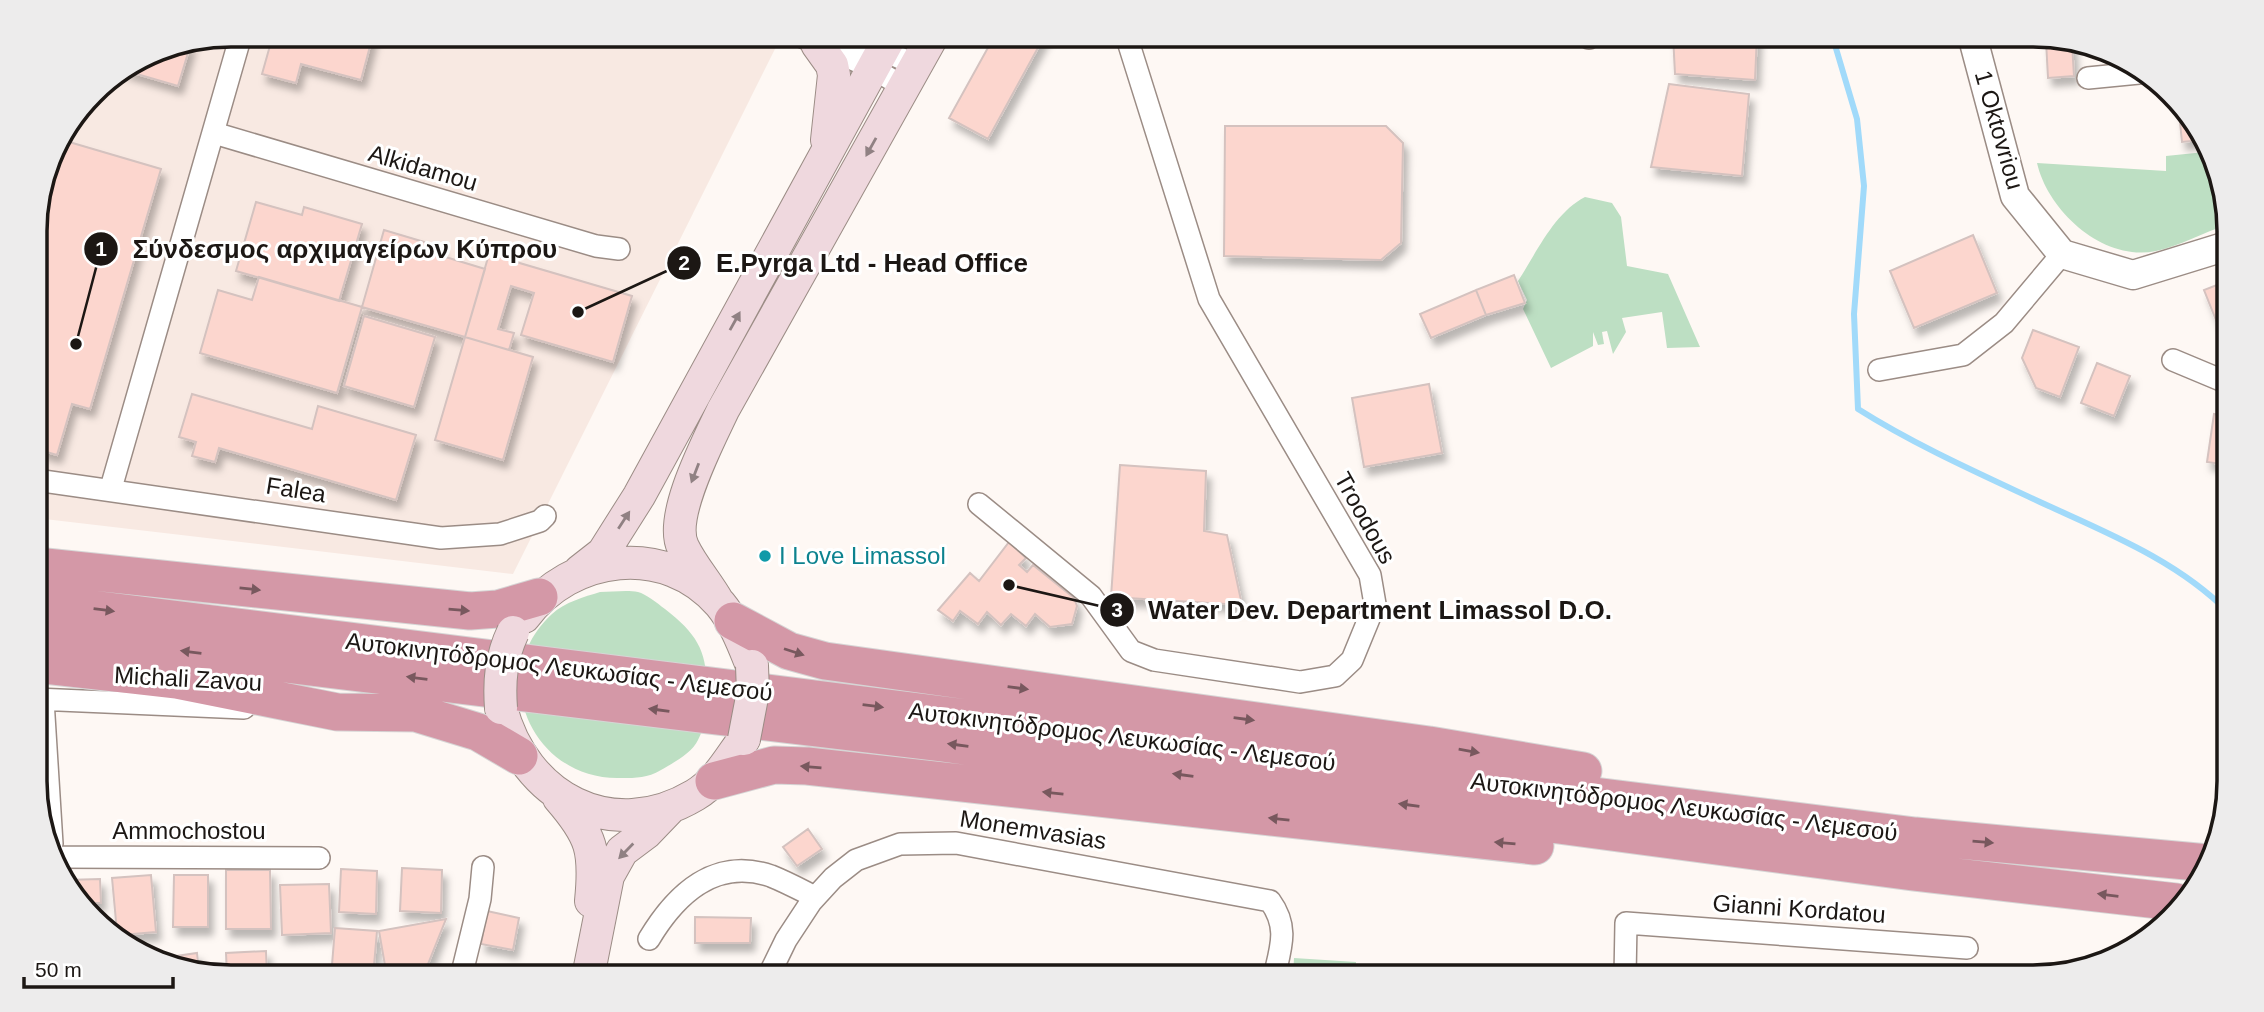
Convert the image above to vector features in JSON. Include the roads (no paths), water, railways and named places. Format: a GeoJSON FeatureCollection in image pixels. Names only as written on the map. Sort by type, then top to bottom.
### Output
{"type":"FeatureCollection","features":[{"type":"Feature","properties":{"kind":"highway"},"geometry":{"type":"LineString","coordinates":[[47,567],[470,611],[498,609],[538,597]]}},
{"type":"Feature","properties":{"kind":"highway","name":"Αυτοκινητόδρομος Λευκωσίας - Λεμεσού"},"geometry":{"type":"LineString","coordinates":[[47,603],[1915,836],[2197,862]]}},
{"type":"Feature","properties":{"kind":"highway"},"geometry":{"type":"LineString","coordinates":[[726,612],[789,651],[825,661],[1429,745],[1663,784],[1915,836]]}},
{"type":"Feature","properties":{"kind":"highway","name":"Αυτοκινητόδρομος Λευκωσίας - Λεμεσού"},"geometry":{"type":"LineString","coordinates":[[47,635],[942,743],[1913,872],[2171,901]]}},
{"type":"Feature","properties":{"kind":"highway"},"geometry":{"type":"LineString","coordinates":[[47,665],[177,680],[337,712],[415,713],[478,732],[519,756]]}},
{"type":"Feature","properties":{"kind":"highway"},"geometry":{"type":"LineString","coordinates":[[714,780],[774,765],[807,766],[1430,836],[1664,858],[1913,872]]}},
{"type":"Feature","properties":{"kind":"main road"},"geometry":{"type":"LineString","coordinates":[[815,48],[832,65],[834,75],[825,158]]}},
{"type":"Feature","properties":{"kind":"main road"},"geometry":{"type":"LineString","coordinates":[[553,792],[598,812],[623,815],[648,813],[694,796],[714,780],[744,739],[753,692],[752,666],[726,612],[682,546],[682,511],[694,472],[723,410],[926,48]]}},
{"type":"Feature","properties":{"kind":"main road"},"geometry":{"type":"LineString","coordinates":[[580,571],[603,553],[639,496],[882,51]]}},
{"type":"Feature","properties":{"kind":"main road"},"geometry":{"type":"LineString","coordinates":[[577,965],[592,900],[594,871],[591,848],[583,825],[553,792],[534,776],[519,756],[508,734],[501,708],[499,685],[502,661],[513,632],[538,597],[558,582],[580,571],[604,564],[654,566],[699,586],[726,612]]}},
{"type":"Feature","properties":{"kind":"main road"},"geometry":{"type":"LineString","coordinates":[[591,965],[608,876],[622,851],[646,833],[674,803]]}},
{"type":"Feature","properties":{"kind":"street","name":"Troodous"},"geometry":{"type":"LineString","coordinates":[[979,504],[1091,596],[1131,651],[1154,660],[1300,682],[1335,676],[1352,660],[1375,604],[1370,575],[1209,299],[1130,47]]}},
{"type":"Feature","properties":{"kind":"street","name":"1 Oktovriou"},"geometry":{"type":"LineString","coordinates":[[1975,47],[2015,196],[2062,254]]}},
{"type":"Feature","properties":{"kind":"street"},"geometry":{"type":"LineString","coordinates":[[111,488],[237,48]]}},
{"type":"Feature","properties":{"kind":"street"},"geometry":{"type":"LineString","coordinates":[[859,48],[882,51],[910,76]]}},
{"type":"Feature","properties":{"kind":"street"},"geometry":{"type":"LineString","coordinates":[[2088,78],[2128,74]]}},
{"type":"Feature","properties":{"kind":"street","name":"Alkidamou"},"geometry":{"type":"LineString","coordinates":[[214,133],[596,246],[619,248]]}},
{"type":"Feature","properties":{"kind":"street"},"geometry":{"type":"LineString","coordinates":[[1879,370],[1963,355],[2004,323],[2062,254],[2133,275],[2217,249]]}},
{"type":"Feature","properties":{"kind":"street"},"geometry":{"type":"LineString","coordinates":[[2173,360],[2217,378]]}},
{"type":"Feature","properties":{"kind":"street","name":"Falea"},"geometry":{"type":"LineString","coordinates":[[48,481],[111,488],[441,538],[500,534],[540,521],[545,516]]}},
{"type":"Feature","properties":{"kind":"street","name":"Michali Zavou"},"geometry":{"type":"LineString","coordinates":[[47,699],[337,712]]}},
{"type":"Feature","properties":{"kind":"street","name":"Monemvasias"},"geometry":{"type":"LineString","coordinates":[[774,965],[786,940],[815,897],[832,878],[856,860],[900,844],[956,843],[1075,862],[1270,901],[1280,915],[1283,936],[1277,964]]}},
{"type":"Feature","properties":{"kind":"street","name":"Ammochostou"},"geometry":{"type":"LineString","coordinates":[[64,857],[319,858]]}},
{"type":"Feature","properties":{"kind":"street"},"geometry":{"type":"LineString","coordinates":[[464,965],[480,899],[483,867]]}},
{"type":"Feature","properties":{"kind":"street"},"geometry":{"type":"LineString","coordinates":[[649,939],[679,898],[703,878],[734,871],[770,876],[815,897]]}},
{"type":"Feature","properties":{"kind":"street","name":"Gianni Kordatou"},"geometry":{"type":"LineString","coordinates":[[1625,964],[1626,923],[1967,948]]}},
{"type":"Feature","properties":{"kind":"waterway"},"geometry":{"type":"LineString","coordinates":[[1836,47],[1857,119],[1864,186],[1854,314],[1858,409],[1947,458],[2115,536],[2163,562],[2217,602]]}},
{"type":"Feature","properties":{"kind":"place","name":"E.Pyrga Ltd - Head Office"},"geometry":{"type":"Point","coordinates":[578,312]}},
{"type":"Feature","properties":{"kind":"place","name":"Σύνδεσμος αρχιμαγείρων Κύπρου"},"geometry":{"type":"Point","coordinates":[76,344]}},
{"type":"Feature","properties":{"kind":"place","name":"I Love Limassol"},"geometry":{"type":"Point","coordinates":[765,556]}},
{"type":"Feature","properties":{"kind":"place","name":"Water Dev. Department Limassol D.O."},"geometry":{"type":"Point","coordinates":[1009,585]}}]}
